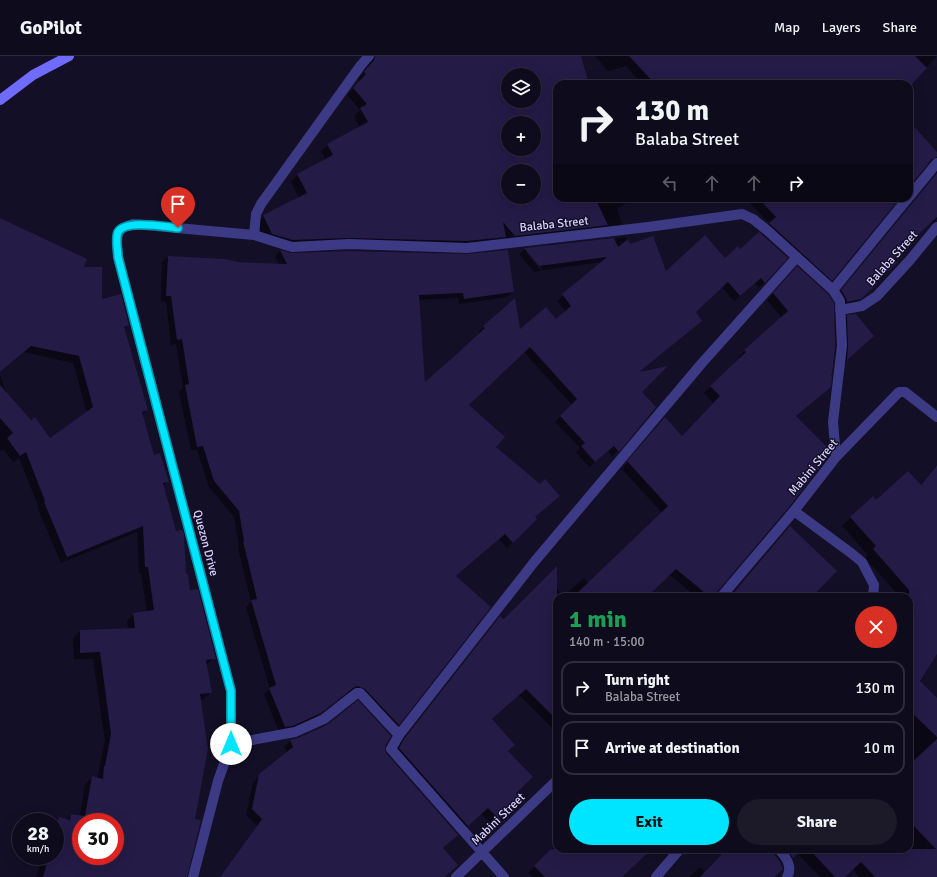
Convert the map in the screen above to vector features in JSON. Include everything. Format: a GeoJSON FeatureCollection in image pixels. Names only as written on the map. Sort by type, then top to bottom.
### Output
{"type":"FeatureCollection","features":[{"type":"Feature","properties":{"kind":"main road"},"geometry":{"type":"LineString","coordinates":[[0,100],[33,74],[69,56]]}},
{"type":"Feature","properties":{"kind":"street"},"geometry":{"type":"LineString","coordinates":[[254,235],[256,214],[261,204],[369,56]]}},
{"type":"Feature","properties":{"kind":"street","name":"Balaba Street"},"geometry":{"type":"LineString","coordinates":[[913,193],[937,163]]}},
{"type":"Feature","properties":{"kind":"street","name":"Balaba Street"},"geometry":{"type":"LineString","coordinates":[[134,224],[254,235],[292,247],[349,244],[466,248],[648,228],[742,214],[753,219],[768,231],[833,290],[906,202]]}},
{"type":"Feature","properties":{"kind":"street","name":"Quezon Drive"},"geometry":{"type":"LineString","coordinates":[[134,224],[124,226],[118,232],[118,257],[231,691],[231,744],[218,781],[193,877]]}},
{"type":"Feature","properties":{"kind":"street","name":"Balaba Street"},"geometry":{"type":"LineString","coordinates":[[840,310],[862,306],[876,296],[910,260],[937,227]]}},
{"type":"Feature","properties":{"kind":"street"},"geometry":{"type":"LineString","coordinates":[[504,877],[391,749],[399,735],[535,561],[702,363],[797,257]]}},
{"type":"Feature","properties":{"kind":"street"},"geometry":{"type":"LineString","coordinates":[[833,290],[840,301],[842,346],[833,422],[836,457]]}},
{"type":"Feature","properties":{"kind":"street","name":"Mabini Street"},"geometry":{"type":"LineString","coordinates":[[724,593],[794,511],[836,457],[899,392],[905,392],[937,417]]}},
{"type":"Feature","properties":{"kind":"street"},"geometry":{"type":"LineString","coordinates":[[794,511],[862,562],[874,585],[873,593]]}},
{"type":"Feature","properties":{"kind":"street"},"geometry":{"type":"LineString","coordinates":[[231,744],[295,732],[324,719],[357,692],[360,693],[399,735]]}},
{"type":"Feature","properties":{"kind":"street","name":"Mabini Street"},"geometry":{"type":"LineString","coordinates":[[456,877],[553,784]]}},
{"type":"Feature","properties":{"kind":"street"},"geometry":{"type":"LineString","coordinates":[[656,877],[677,853]]}},
{"type":"Feature","properties":{"kind":"street"},"geometry":{"type":"LineString","coordinates":[[783,853],[789,863],[789,875],[787,877]]}},
{"type":"Feature","properties":{"kind":"building"},"geometry":{"type":"Polygon","coordinates":[[[375,56],[581,56],[588,80],[553,80],[553,202],[597,202],[608,225],[515,236],[503,222],[506,237],[467,241],[349,238],[293,240],[272,234],[263,215],[307,193],[297,174],[333,155],[327,144],[368,122],[360,108],[367,104],[353,88],[366,74],[364,72],[374,60],[375,56]]]}},
{"type":"Feature","properties":{"kind":"building"},"geometry":{"type":"Polygon","coordinates":[[[629,56],[915,56],[927,68],[913,83],[913,80],[651,80],[629,56]]]}},
{"type":"Feature","properties":{"kind":"building"},"geometry":{"type":"Polygon","coordinates":[[[913,125],[937,152],[937,157],[932,159],[913,182],[913,125]]]}},
{"type":"Feature","properties":{"kind":"building"},"geometry":{"type":"Polygon","coordinates":[[[937,173],[937,217],[907,245],[909,247],[894,260],[897,263],[875,282],[877,284],[861,299],[847,302],[841,290],[937,173]]]}},
{"type":"Feature","properties":{"kind":"building"},"geometry":{"type":"Polygon","coordinates":[[[762,202],[897,202],[832,281],[769,223],[776,217],[762,202]]]}},
{"type":"Feature","properties":{"kind":"building"},"geometry":{"type":"Polygon","coordinates":[[[0,218],[87,259],[84,267],[102,267],[102,299],[121,294],[129,325],[124,327],[148,410],[142,412],[154,455],[160,453],[169,482],[163,483],[176,531],[182,530],[184,534],[186,574],[188,574],[190,590],[198,589],[216,659],[206,660],[212,693],[200,694],[208,749],[195,819],[201,820],[187,877],[43,877],[46,865],[64,865],[64,818],[70,820],[71,814],[72,865],[124,865],[124,813],[86,813],[92,776],[103,779],[104,766],[111,734],[100,652],[80,653],[80,630],[135,628],[133,613],[154,610],[148,567],[145,567],[143,526],[67,557],[44,502],[45,501],[26,452],[20,456],[7,438],[13,433],[0,418],[0,385],[31,420],[35,417],[50,438],[93,407],[79,356],[31,346],[0,372],[0,218]]]}},
{"type":"Feature","properties":{"kind":"building"},"geometry":{"type":"Polygon","coordinates":[[[759,232],[788,258],[765,283],[761,278],[740,296],[728,282],[696,312],[702,321],[639,372],[668,366],[642,392],[656,407],[619,452],[614,446],[595,462],[581,446],[585,443],[560,416],[577,399],[530,347],[469,405],[505,437],[496,447],[540,484],[545,479],[560,496],[535,517],[537,519],[513,543],[505,534],[456,576],[491,607],[399,725],[365,689],[357,686],[321,713],[293,726],[285,727],[269,688],[276,685],[251,600],[257,599],[243,541],[239,511],[214,481],[203,446],[197,447],[185,385],[189,384],[182,339],[177,340],[171,296],[166,296],[168,256],[225,259],[238,262],[287,264],[280,250],[292,253],[349,251],[467,254],[508,250],[514,292],[464,299],[463,293],[419,295],[425,382],[485,328],[483,326],[515,298],[520,329],[546,307],[556,319],[571,306],[562,294],[607,257],[539,266],[524,248],[614,238],[618,247],[628,239],[630,244],[653,236],[666,271],[705,235],[725,258],[738,246],[740,249],[759,232]]]}},
{"type":"Feature","properties":{"kind":"building"},"geometry":{"type":"Polygon","coordinates":[[[797,266],[828,294],[834,303],[835,346],[831,387],[796,416],[829,449],[829,455],[789,507],[716,593],[705,593],[676,569],[651,593],[577,593],[668,506],[627,461],[665,417],[682,436],[720,396],[710,386],[746,352],[744,350],[788,311],[773,293],[797,266]]]}},
{"type":"Feature","properties":{"kind":"building"},"geometry":{"type":"Polygon","coordinates":[[[856,314],[874,336],[847,360],[847,315],[856,314]]]}},
{"type":"Feature","properties":{"kind":"building"},"geometry":{"type":"Polygon","coordinates":[[[937,465],[937,654],[920,681],[937,698],[937,737],[913,714],[913,593],[909,593],[909,590],[873,549],[876,546],[850,517],[873,496],[876,500],[908,471],[921,485],[937,465]]]}},
{"type":"Feature","properties":{"kind":"building"},"geometry":{"type":"Polygon","coordinates":[[[790,526],[837,571],[816,593],[733,593],[790,526]]]}},
{"type":"Feature","properties":{"kind":"building"},"geometry":{"type":"Polygon","coordinates":[[[557,566],[557,593],[553,593],[553,716],[526,689],[492,719],[515,745],[508,751],[533,777],[516,793],[520,798],[498,818],[488,808],[468,826],[399,748],[404,739],[500,616],[504,619],[557,566]]]}},
{"type":"Feature","properties":{"kind":"building"},"geometry":{"type":"Polygon","coordinates":[[[358,700],[391,736],[385,746],[386,753],[458,835],[443,848],[458,865],[445,877],[220,877],[262,819],[252,809],[259,774],[293,747],[290,740],[327,725],[358,700]]]}},
{"type":"Feature","properties":{"kind":"building"},"geometry":{"type":"Polygon","coordinates":[[[937,739],[937,877],[875,877],[861,862],[845,877],[835,877],[813,853],[913,853],[913,849],[936,849],[913,825],[913,761],[937,739]]]}},
{"type":"Feature","properties":{"kind":"building"},"geometry":{"type":"Polygon","coordinates":[[[551,849],[553,849],[553,853],[648,853],[622,877],[545,877],[534,866],[551,849]]]}},
{"type":"Feature","properties":{"kind":"building"},"geometry":{"type":"Polygon","coordinates":[[[723,853],[773,853],[783,869],[774,877],[700,877],[723,853]]]}},
{"type":"Feature","properties":{"kind":"building"},"geometry":{"type":"Polygon","coordinates":[[[790,853],[798,853],[793,858],[790,853]]]}},
{"type":"Feature","properties":{"kind":"route"},"geometry":{"type":"LineString","coordinates":[[178,228],[134,224],[124,226],[118,232],[118,257],[231,691],[231,744]]}}]}
